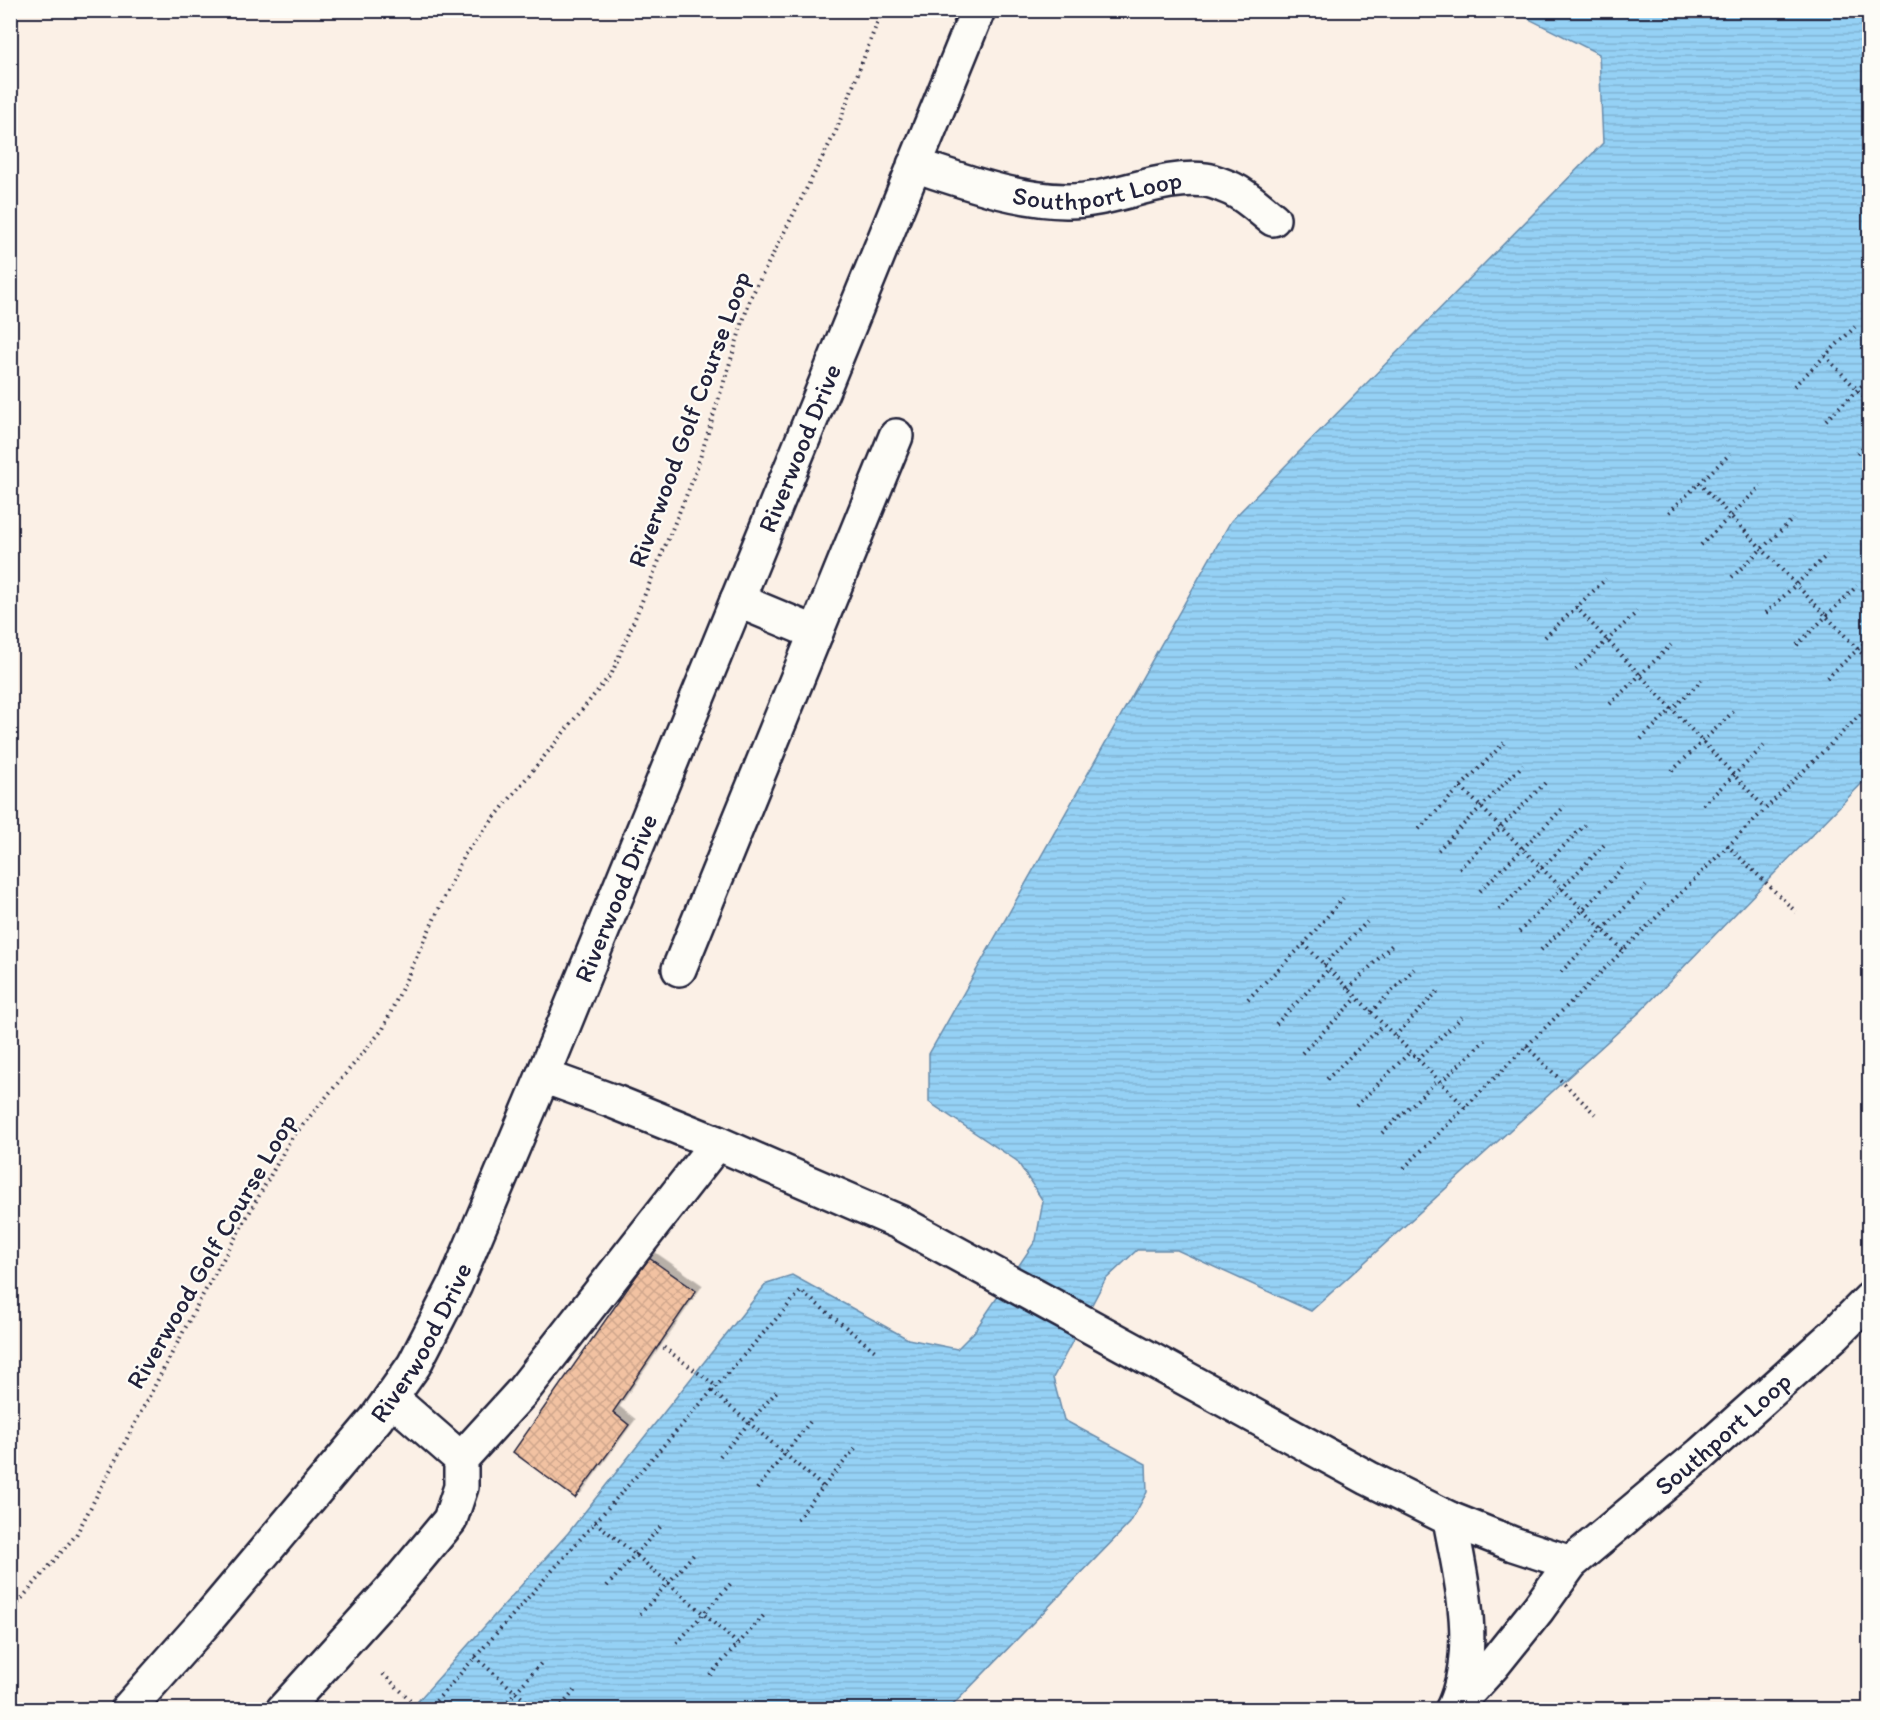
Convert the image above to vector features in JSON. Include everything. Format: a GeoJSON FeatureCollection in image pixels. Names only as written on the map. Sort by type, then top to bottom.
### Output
{"type":"FeatureCollection","features":[{"type":"Feature","properties":{"kind":"street","name":"Riverwood Drive"},"geometry":{"type":"LineString","coordinates":[[127,1710],[206,1621],[376,1419],[414,1365],[455,1286],[978,10]]}},
{"type":"Feature","properties":{"kind":"street","name":"Southport Loop"},"geometry":{"type":"LineString","coordinates":[[914,165],[980,186],[1033,199],[1069,201],[1125,193],[1175,180],[1207,180],[1234,190],[1273,219]]}},
{"type":"Feature","properties":{"kind":"street"},"geometry":{"type":"LineString","coordinates":[[679,969],[896,436]]}},
{"type":"Feature","properties":{"kind":"street"},"geometry":{"type":"LineString","coordinates":[[737,600],[816,633]]}},
{"type":"Feature","properties":{"kind":"street"},"geometry":{"type":"LineString","coordinates":[[543,1076],[717,1143],[899,1222],[1368,1478],[1450,1519],[1513,1544],[1571,1563]]}},
{"type":"Feature","properties":{"kind":"street"},"geometry":{"type":"LineString","coordinates":[[283,1710],[450,1520],[461,1487],[461,1459],[522,1392],[717,1143]]}},
{"type":"Feature","properties":{"kind":"street","name":"Southport Loop"},"geometry":{"type":"LineString","coordinates":[[1453,1708],[1499,1657],[1571,1563],[1701,1454],[1834,1335],[1869,1299]]}},
{"type":"Feature","properties":{"kind":"street"},"geometry":{"type":"LineString","coordinates":[[391,1398],[461,1459]]}},
{"type":"Feature","properties":{"kind":"street"},"geometry":{"type":"LineString","coordinates":[[1450,1519],[1463,1594],[1468,1640],[1463,1678],[1453,1708]]}},
{"type":"Feature","properties":{"kind":"path","name":"Riverwood Golf Course Loop"},"geometry":{"type":"LineString","coordinates":[[10,1612],[76,1535],[200,1300],[291,1139],[383,1029],[464,855],[612,673],[693,477],[750,299],[836,131],[882,10]]}},
{"type":"Feature","properties":{"kind":"path"},"geometry":{"type":"LineString","coordinates":[[1794,386],[1855,327]]}},
{"type":"Feature","properties":{"kind":"path"},"geometry":{"type":"LineString","coordinates":[[1825,356],[1869,403]]}},
{"type":"Feature","properties":{"kind":"path"},"geometry":{"type":"LineString","coordinates":[[1826,420],[1869,378]]}},
{"type":"Feature","properties":{"kind":"path"},"geometry":{"type":"LineString","coordinates":[[1857,453],[1869,441]]}},
{"type":"Feature","properties":{"kind":"path"},"geometry":{"type":"LineString","coordinates":[[1669,512],[1730,454]]}},
{"type":"Feature","properties":{"kind":"path"},"geometry":{"type":"LineString","coordinates":[[1699,483],[1869,662]]}},
{"type":"Feature","properties":{"kind":"path"},"geometry":{"type":"LineString","coordinates":[[1701,545],[1761,486]]}},
{"type":"Feature","properties":{"kind":"path"},"geometry":{"type":"LineString","coordinates":[[1732,578],[1793,519]]}},
{"type":"Feature","properties":{"kind":"path"},"geometry":{"type":"LineString","coordinates":[[1766,613],[1827,555]]}},
{"type":"Feature","properties":{"kind":"path"},"geometry":{"type":"LineString","coordinates":[[1545,637],[1606,579]]}},
{"type":"Feature","properties":{"kind":"path"},"geometry":{"type":"LineString","coordinates":[[1797,645],[1857,586]]}},
{"type":"Feature","properties":{"kind":"path"},"geometry":{"type":"LineString","coordinates":[[1576,607],[1765,808]]}},
{"type":"Feature","properties":{"kind":"path"},"geometry":{"type":"LineString","coordinates":[[1576,670],[1637,612]]}},
{"type":"Feature","properties":{"kind":"path"},"geometry":{"type":"LineString","coordinates":[[1827,678],[1869,638]]}},
{"type":"Feature","properties":{"kind":"path"},"geometry":{"type":"LineString","coordinates":[[1610,704],[1671,645]]}},
{"type":"Feature","properties":{"kind":"path"},"geometry":{"type":"LineString","coordinates":[[1641,739],[1702,680]]}},
{"type":"Feature","properties":{"kind":"path"},"geometry":{"type":"LineString","coordinates":[[1404,1168],[1869,705]]}},
{"type":"Feature","properties":{"kind":"path"},"geometry":{"type":"LineString","coordinates":[[1672,771],[1733,712]]}},
{"type":"Feature","properties":{"kind":"path"},"geometry":{"type":"LineString","coordinates":[[1419,829],[1504,743]]}},
{"type":"Feature","properties":{"kind":"path"},"geometry":{"type":"LineString","coordinates":[[1703,805],[1764,746]]}},
{"type":"Feature","properties":{"kind":"path"},"geometry":{"type":"LineString","coordinates":[[1438,850],[1523,765]]}},
{"type":"Feature","properties":{"kind":"path"},"geometry":{"type":"LineString","coordinates":[[1459,869],[1545,783]]}},
{"type":"Feature","properties":{"kind":"path"},"geometry":{"type":"LineString","coordinates":[[1461,787],[1623,950]]}},
{"type":"Feature","properties":{"kind":"path"},"geometry":{"type":"LineString","coordinates":[[1480,891],[1565,806]]}},
{"type":"Feature","properties":{"kind":"path"},"geometry":{"type":"LineString","coordinates":[[1499,910],[1585,825]]}},
{"type":"Feature","properties":{"kind":"path"},"geometry":{"type":"LineString","coordinates":[[1519,932],[1563,890],[1604,845]]}},
{"type":"Feature","properties":{"kind":"path"},"geometry":{"type":"LineString","coordinates":[[1727,845],[1796,912]]}},
{"type":"Feature","properties":{"kind":"path"},"geometry":{"type":"LineString","coordinates":[[1541,950],[1626,864]]}},
{"type":"Feature","properties":{"kind":"path"},"geometry":{"type":"LineString","coordinates":[[1561,972],[1646,886]]}},
{"type":"Feature","properties":{"kind":"path"},"geometry":{"type":"LineString","coordinates":[[1248,999],[1304,944],[1343,898]]}},
{"type":"Feature","properties":{"kind":"path"},"geometry":{"type":"LineString","coordinates":[[1324,965],[1367,922]]}},
{"type":"Feature","properties":{"kind":"path"},"geometry":{"type":"LineString","coordinates":[[1304,944],[1465,1107]]}},
{"type":"Feature","properties":{"kind":"path"},"geometry":{"type":"LineString","coordinates":[[1348,988],[1392,945]]}},
{"type":"Feature","properties":{"kind":"path"},"geometry":{"type":"LineString","coordinates":[[1276,1024],[1329,969]]}},
{"type":"Feature","properties":{"kind":"path"},"geometry":{"type":"LineString","coordinates":[[1371,1012],[1414,969]]}},
{"type":"Feature","properties":{"kind":"path"},"geometry":{"type":"LineString","coordinates":[[1395,1036],[1438,991]]}},
{"type":"Feature","properties":{"kind":"path"},"geometry":{"type":"LineString","coordinates":[[1302,1053],[1357,998]]}},
{"type":"Feature","properties":{"kind":"path"},"geometry":{"type":"LineString","coordinates":[[1418,1059],[1462,1017]]}},
{"type":"Feature","properties":{"kind":"path"},"geometry":{"type":"LineString","coordinates":[[1327,1079],[1383,1024]]}},
{"type":"Feature","properties":{"kind":"path"},"geometry":{"type":"LineString","coordinates":[[1382,1133],[1485,1040]]}},
{"type":"Feature","properties":{"kind":"path"},"geometry":{"type":"LineString","coordinates":[[1526,1046],[1595,1114]]}},
{"type":"Feature","properties":{"kind":"path"},"geometry":{"type":"LineString","coordinates":[[1356,1106],[1410,1052]]}},
{"type":"Feature","properties":{"kind":"path"},"geometry":{"type":"LineString","coordinates":[[428,1710],[801,1291],[875,1351]]}},
{"type":"Feature","properties":{"kind":"path"},"geometry":{"type":"LineString","coordinates":[[659,1344],[717,1386]]}},
{"type":"Feature","properties":{"kind":"path"},"geometry":{"type":"LineString","coordinates":[[712,1391],[823,1487]]}},
{"type":"Feature","properties":{"kind":"path"},"geometry":{"type":"LineString","coordinates":[[720,1456],[777,1391]]}},
{"type":"Feature","properties":{"kind":"path"},"geometry":{"type":"LineString","coordinates":[[757,1489],[810,1422]]}},
{"type":"Feature","properties":{"kind":"path"},"geometry":{"type":"LineString","coordinates":[[796,1519],[857,1446]]}},
{"type":"Feature","properties":{"kind":"path"},"geometry":{"type":"LineString","coordinates":[[596,1522],[738,1644]]}},
{"type":"Feature","properties":{"kind":"path"},"geometry":{"type":"LineString","coordinates":[[607,1586],[663,1524]]}},
{"type":"Feature","properties":{"kind":"path"},"geometry":{"type":"LineString","coordinates":[[640,1614],[696,1552]]}},
{"type":"Feature","properties":{"kind":"path"},"geometry":{"type":"LineString","coordinates":[[677,1643],[733,1581]]}},
{"type":"Feature","properties":{"kind":"path"},"geometry":{"type":"LineString","coordinates":[[710,1675],[766,1613]]}},
{"type":"Feature","properties":{"kind":"path"},"geometry":{"type":"LineString","coordinates":[[476,1657],[536,1710]]}},
{"type":"Feature","properties":{"kind":"path"},"geometry":{"type":"LineString","coordinates":[[500,1710],[543,1661]]}},
{"type":"Feature","properties":{"kind":"path"},"geometry":{"type":"LineString","coordinates":[[383,1674],[421,1710]]}},
{"type":"Feature","properties":{"kind":"path"},"geometry":{"type":"LineString","coordinates":[[558,1710],[576,1689]]}},
{"type":"Feature","properties":{"kind":"water"},"geometry":{"type":"Polygon","coordinates":[[[1513,11],[1869,11],[1869,776],[1641,1011],[1311,1311],[1177,1250],[1137,1250],[1105,1280],[1053,1378],[1064,1420],[1146,1464],[1147,1492],[1130,1523],[949,1709],[410,1710],[568,1533],[767,1283],[792,1275],[908,1339],[957,1349],[974,1332],[1036,1240],[1043,1201],[1017,1161],[929,1102],[929,1054],[1231,521],[1603,143],[1599,54],[1513,11]]]}},
{"type":"Feature","properties":{"kind":"building"},"geometry":{"type":"Polygon","coordinates":[[[649,1258],[696,1291],[613,1412],[629,1425],[575,1498],[513,1452],[649,1258]]]}}]}
